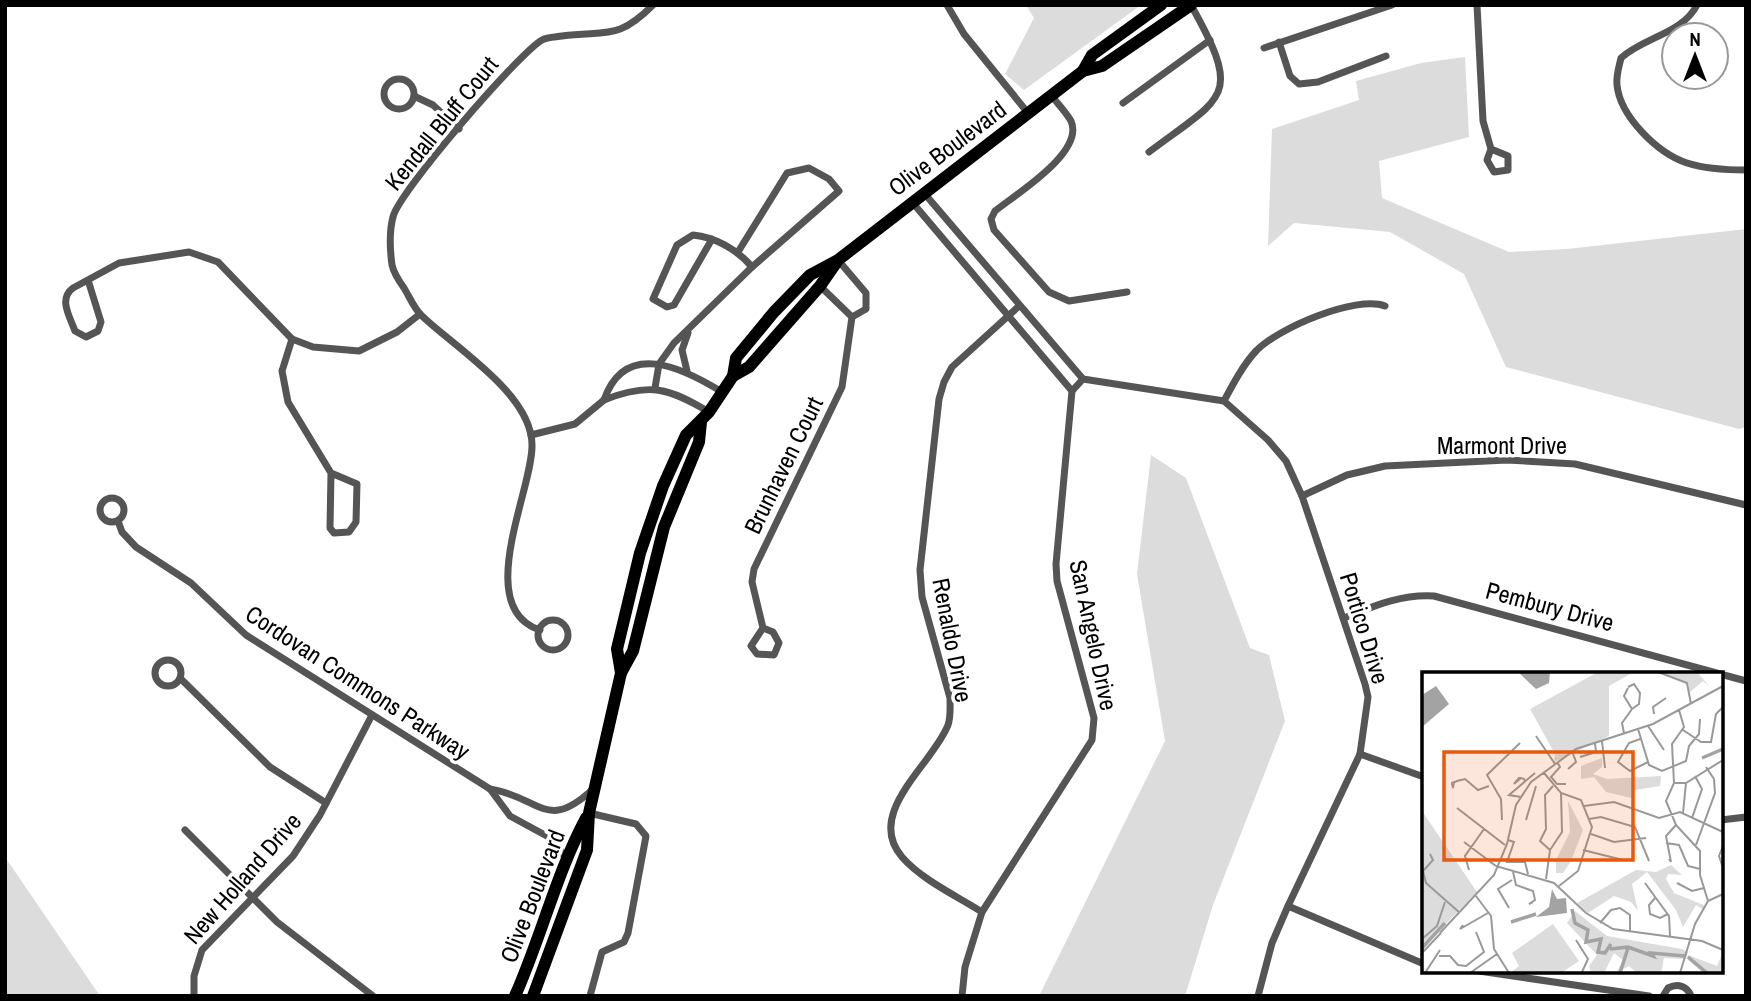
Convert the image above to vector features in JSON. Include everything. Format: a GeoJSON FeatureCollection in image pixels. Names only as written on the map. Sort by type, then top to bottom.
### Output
{"type":"FeatureCollection","features":[{"type":"Feature","properties":{"kind":"main road","name":"Olive Boulevard"},"geometry":{"type":"LineString","coordinates":[[1083,71],[1092,55],[1161,5]]}},
{"type":"Feature","properties":{"kind":"main road","name":"Olive Boulevard"},"geometry":{"type":"LineString","coordinates":[[733,376],[736,358],[774,312],[810,275],[838,260],[1083,71],[1102,66],[1191,5]]}},
{"type":"Feature","properties":{"kind":"main road","name":"Olive Boulevard"},"geometry":{"type":"LineString","coordinates":[[514,996],[566,863],[589,813],[621,673],[633,651],[653,561],[699,442],[705,417],[733,376],[749,366],[783,324],[820,286],[838,260]]}},
{"type":"Feature","properties":{"kind":"main road","name":"Olive Boulevard"},"geometry":{"type":"LineString","coordinates":[[533,996],[587,850],[589,813]]}},
{"type":"Feature","properties":{"kind":"street","name":"Kendall Bluff Court"},"geometry":{"type":"LineString","coordinates":[[540,630],[523,620],[513,603],[507,580],[507,562],[530,459],[530,435],[520,407],[443,331],[420,314],[393,271],[390,249],[393,216],[421,171],[516,62],[543,38],[611,34],[639,20],[653,5]]}},
{"type":"Feature","properties":{"kind":"street"},"geometry":{"type":"LineString","coordinates":[[947,5],[964,34],[1028,113]]}},
{"type":"Feature","properties":{"kind":"street"},"geometry":{"type":"LineString","coordinates":[[1149,152],[1212,105],[1220,94],[1222,82],[1219,64],[1210,40],[1191,5]]}},
{"type":"Feature","properties":{"kind":"street"},"geometry":{"type":"LineString","coordinates":[[1264,48],[1392,5]]}},
{"type":"Feature","properties":{"kind":"street"},"geometry":{"type":"LineString","coordinates":[[1477,5],[1483,121],[1491,149]]}},
{"type":"Feature","properties":{"kind":"street"},"geometry":{"type":"LineString","coordinates":[[1697,5],[1686,21],[1636,45],[1621,58],[1617,87],[1626,110],[1664,151],[1684,162],[1705,167],[1746,170]]}},
{"type":"Feature","properties":{"kind":"street"},"geometry":{"type":"LineString","coordinates":[[1123,103],[1210,40]]}},
{"type":"Feature","properties":{"kind":"street"},"geometry":{"type":"LineString","coordinates":[[1279,42],[1290,76],[1299,84],[1318,82],[1386,56]]}},
{"type":"Feature","properties":{"kind":"street"},"geometry":{"type":"LineString","coordinates":[[416,97],[399,108],[387,102],[384,92],[392,81],[402,80],[411,86],[416,97],[433,105],[459,129]]}},
{"type":"Feature","properties":{"kind":"street"},"geometry":{"type":"LineString","coordinates":[[1051,95],[1071,121],[1072,141],[1061,158],[995,211],[991,219],[995,230],[1049,292],[1069,301],[1127,292]]}},
{"type":"Feature","properties":{"kind":"street"},"geometry":{"type":"LineString","coordinates":[[655,388],[659,364],[674,343],[752,267],[839,191],[809,168],[787,173],[738,252]]}},
{"type":"Feature","properties":{"kind":"street"},"geometry":{"type":"LineString","coordinates":[[924,193],[1083,379],[1224,401],[1250,360],[1264,344],[1306,322],[1352,305],[1372,301],[1385,306]]}},
{"type":"Feature","properties":{"kind":"street"},"geometry":{"type":"LineString","coordinates":[[912,202],[1072,391],[1083,379]]}},
{"type":"Feature","properties":{"kind":"street"},"geometry":{"type":"LineString","coordinates":[[712,239],[674,305],[667,307],[653,299],[677,245],[685,237],[693,235],[712,239],[738,252],[752,267]]}},
{"type":"Feature","properties":{"kind":"street"},"geometry":{"type":"LineString","coordinates":[[88,280],[101,322],[95,334],[86,337],[75,331],[65,299],[69,291],[88,280],[119,263],[175,254],[203,255],[218,262],[292,339],[333,351],[359,351],[397,332],[420,314]]}},
{"type":"Feature","properties":{"kind":"street","name":"Brunhaven Court"},"geometry":{"type":"LineString","coordinates":[[763,628],[752,582],[754,569],[842,387],[852,317],[863,313],[868,300],[838,260]]}},
{"type":"Feature","properties":{"kind":"street"},"geometry":{"type":"LineString","coordinates":[[820,286],[852,317]]}},
{"type":"Feature","properties":{"kind":"street","name":"Renaldo Drive"},"geometry":{"type":"LineString","coordinates":[[982,912],[904,859],[896,848],[890,828],[895,808],[943,734],[950,713],[950,698],[922,597],[920,570],[939,399],[952,367],[1019,306]]}},
{"type":"Feature","properties":{"kind":"street"},"geometry":{"type":"LineString","coordinates":[[687,372],[682,350],[690,328]]}},
{"type":"Feature","properties":{"kind":"street"},"geometry":{"type":"LineString","coordinates":[[292,339],[282,371],[288,402],[298,423],[331,473],[357,484],[353,528],[341,534],[334,533],[328,522],[331,473]]}},
{"type":"Feature","properties":{"kind":"street"},"geometry":{"type":"LineString","coordinates":[[604,400],[610,384],[629,368],[659,364],[675,366],[722,391]]}},
{"type":"Feature","properties":{"kind":"street"},"geometry":{"type":"LineString","coordinates":[[530,435],[575,424],[604,400],[629,390],[655,388],[683,397],[705,417]]}},
{"type":"Feature","properties":{"kind":"street","name":"San Angelo Drive"},"geometry":{"type":"LineString","coordinates":[[962,996],[965,967],[982,912],[1088,751],[1092,740],[1094,718],[1060,591],[1056,564],[1072,391]]}},
{"type":"Feature","properties":{"kind":"street","name":"Portico Drive"},"geometry":{"type":"LineString","coordinates":[[1224,401],[1268,440],[1286,461],[1302,496],[1368,697],[1360,754],[1287,906],[1272,943],[1258,996]]}},
{"type":"Feature","properties":{"kind":"street","name":"Marmont Drive"},"geometry":{"type":"LineString","coordinates":[[1302,496],[1347,475],[1385,466],[1507,460],[1575,464],[1746,505]]}},
{"type":"Feature","properties":{"kind":"street","name":"Cordovan Commons Parkway"},"geometry":{"type":"LineString","coordinates":[[118,521],[122,532],[135,547],[191,583],[230,624],[490,789],[510,816],[556,841],[564,853],[566,863]]}},
{"type":"Feature","properties":{"kind":"street","name":"Pembury Drive"},"geometry":{"type":"LineString","coordinates":[[1344,618],[1390,600],[1414,595],[1434,596],[1713,672]]}},
{"type":"Feature","properties":{"kind":"street","name":"Kendall Bluff Court"},"geometry":{"type":"LineString","coordinates":[[556,621],[564,626],[567,639],[562,647],[548,649],[540,643],[540,630],[547,622],[556,621]]}},
{"type":"Feature","properties":{"kind":"street","name":"Pembury Drive"},"geometry":{"type":"LineString","coordinates":[[1723,675],[1746,681]]}},
{"type":"Feature","properties":{"kind":"street"},"geometry":{"type":"LineString","coordinates":[[180,678],[270,767],[326,803]]}},
{"type":"Feature","properties":{"kind":"street","name":"New Holland Drive"},"geometry":{"type":"LineString","coordinates":[[194,996],[194,976],[202,950],[293,856],[326,803],[372,715]]}},
{"type":"Feature","properties":{"kind":"street"},"geometry":{"type":"LineString","coordinates":[[1360,754],[1422,776]]}},
{"type":"Feature","properties":{"kind":"street","name":"Cordovan Commons Parkway"},"geometry":{"type":"LineString","coordinates":[[490,789],[510,792],[539,808],[558,813],[573,806],[596,786]]}},
{"type":"Feature","properties":{"kind":"street"},"geometry":{"type":"LineString","coordinates":[[589,813],[636,824],[646,836],[628,933],[624,942],[602,952],[590,996]]}},
{"type":"Feature","properties":{"kind":"street"},"geometry":{"type":"LineString","coordinates":[[1723,820],[1746,817]]}},
{"type":"Feature","properties":{"kind":"street"},"geometry":{"type":"LineString","coordinates":[[185,831],[296,939],[373,996]]}},
{"type":"Feature","properties":{"kind":"street"},"geometry":{"type":"LineString","coordinates":[[1287,906],[1422,963]]}},
{"type":"Feature","properties":{"kind":"street"},"geometry":{"type":"LineString","coordinates":[[1493,973],[1649,996]]}},
{"type":"Feature","properties":{"kind":"street"},"geometry":{"type":"LineString","coordinates":[[1663,996],[1668,988],[1678,985],[1686,988],[1691,996]]}},
{"type":"Feature","properties":{"kind":"shaded area"},"geometry":{"type":"Polygon","coordinates":[[[1026,5],[1141,5],[1024,90],[1005,74],[1034,18],[1026,5]]]}},
{"type":"Feature","properties":{"kind":"shaded area"},"geometry":{"type":"Polygon","coordinates":[[[1465,57],[1469,137],[1379,161],[1382,198],[1509,252],[1567,249],[1746,229],[1746,427],[1739,429],[1506,367],[1464,274],[1390,232],[1294,223],[1268,246],[1272,129],[1359,100],[1356,81],[1421,63],[1465,57]]]}},
{"type":"Feature","properties":{"kind":"shaded area"},"geometry":{"type":"Polygon","coordinates":[[[1151,455],[1186,478],[1250,648],[1269,655],[1285,721],[1213,905],[1185,996],[1039,996],[1165,741],[1137,574],[1151,455]]]}},
{"type":"Feature","properties":{"kind":"shaded area"},"geometry":{"type":"Polygon","coordinates":[[[5,857],[100,996],[5,996],[5,857]]]}}]}
